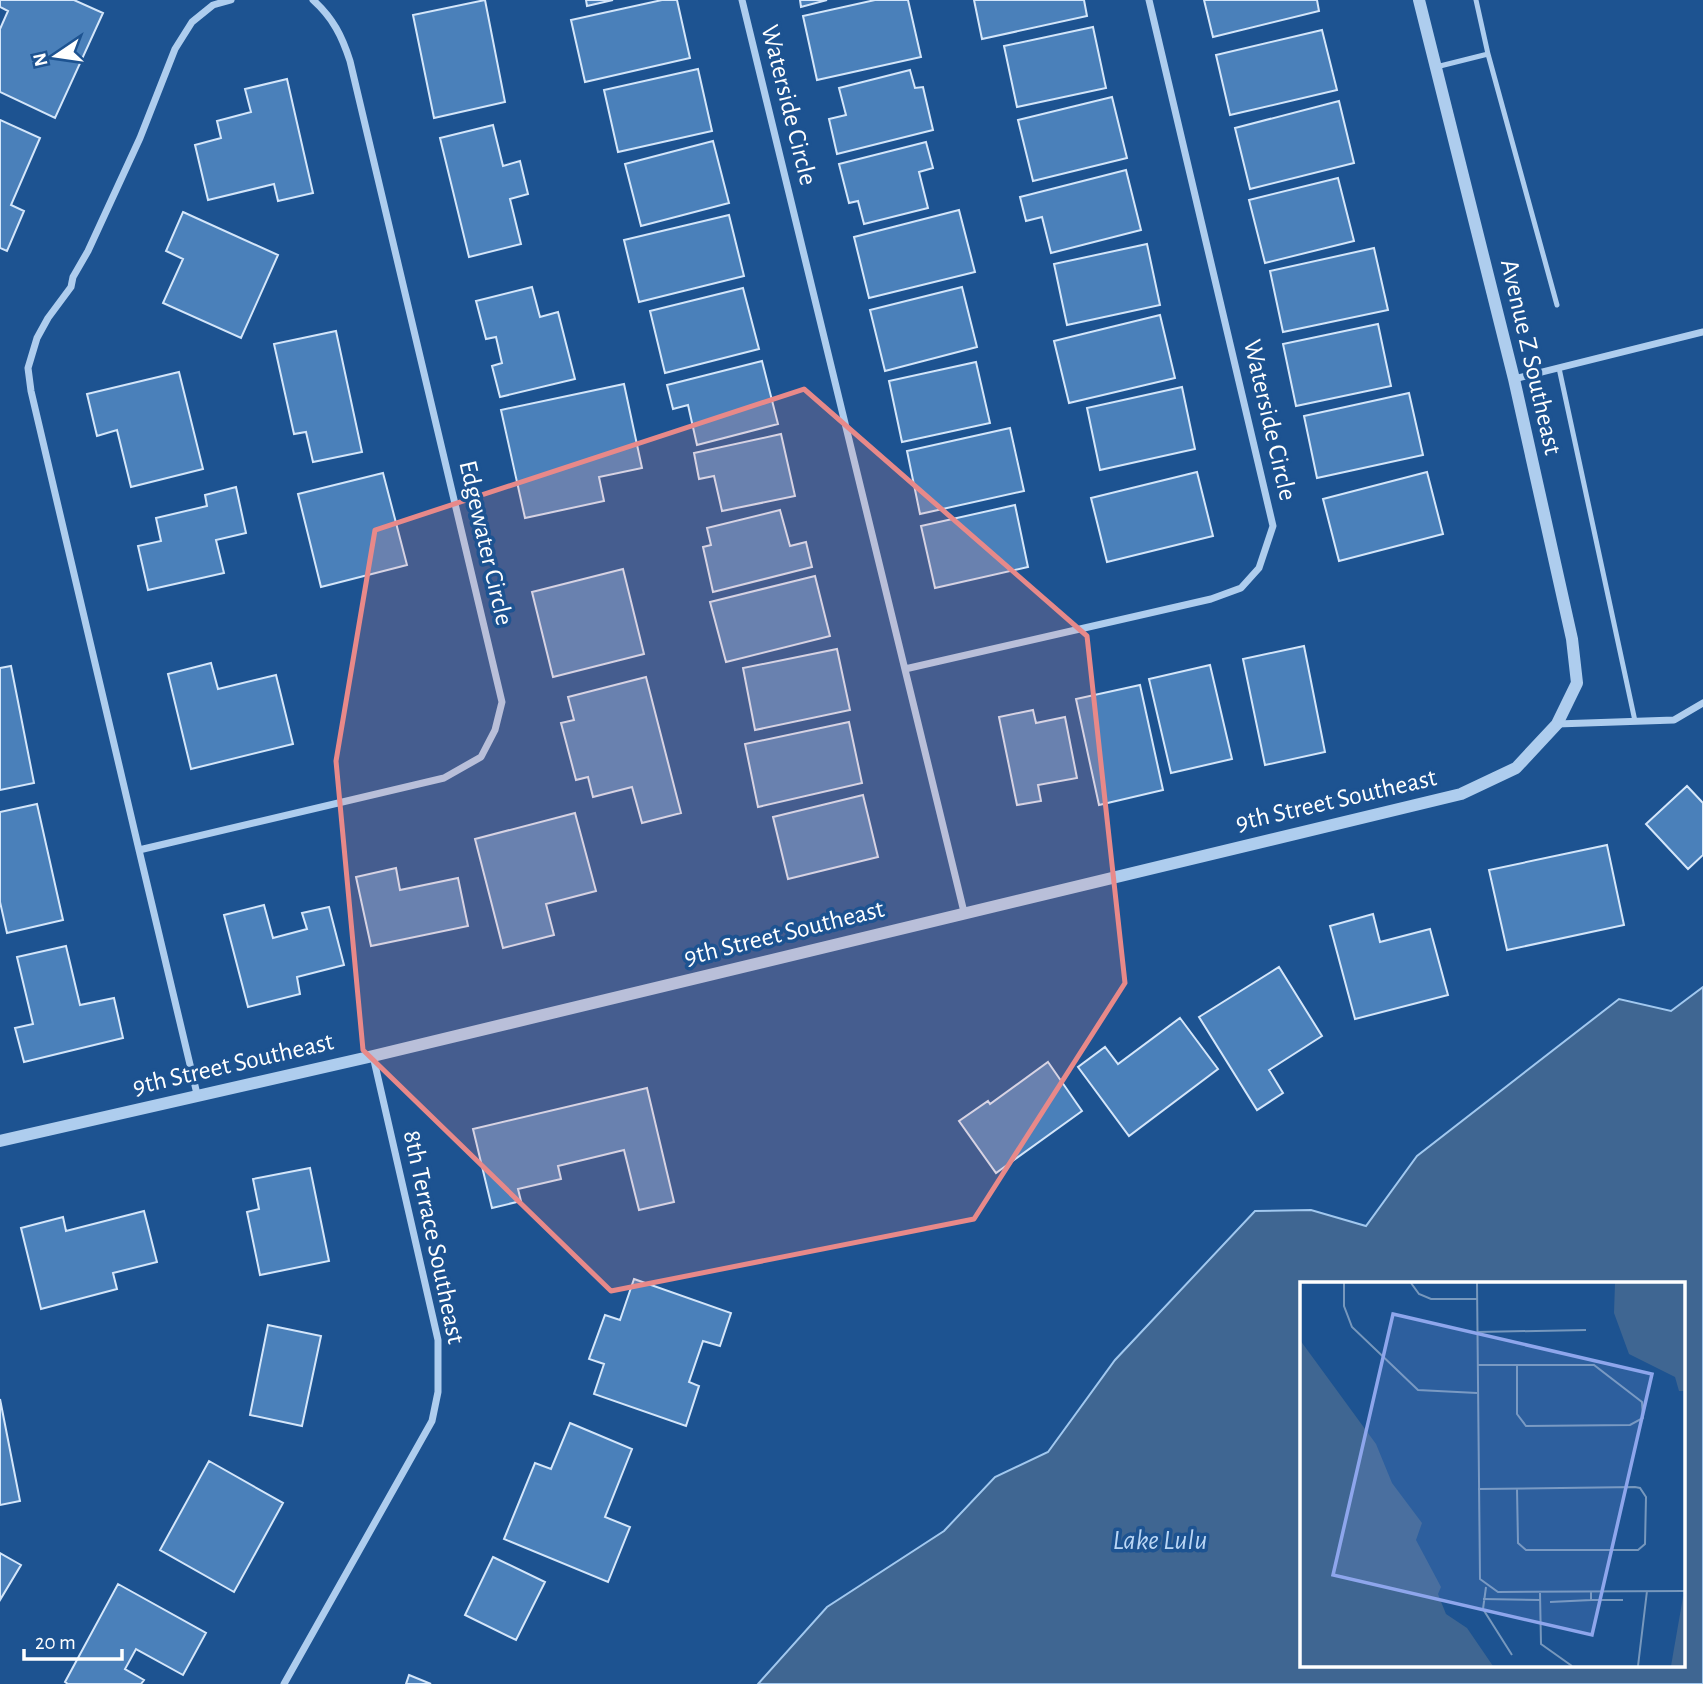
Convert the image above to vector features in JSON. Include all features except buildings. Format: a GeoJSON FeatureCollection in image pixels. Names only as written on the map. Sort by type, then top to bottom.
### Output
{"type":"FeatureCollection","features":[{"type":"Feature","properties":{"kind":"street"},"geometry":{"type":"LineString","coordinates":[[197,1094],[31,391],[28,368],[37,338],[71,287],[73,277],[88,251],[134,151],[155,95],[166,77],[174,49],[192,22],[213,5],[231,0]]}},
{"type":"Feature","properties":{"kind":"street","name":"Edgewater Circle"},"geometry":{"type":"LineString","coordinates":[[139,850],[444,778],[481,757],[495,730],[502,702],[350,61],[342,37],[329,14],[313,0]]}},
{"type":"Feature","properties":{"kind":"street","name":"Waterside Circle"},"geometry":{"type":"LineString","coordinates":[[742,0],[964,912]]}},
{"type":"Feature","properties":{"kind":"street","name":"Waterside Circle"},"geometry":{"type":"LineString","coordinates":[[905,670],[1212,599],[1241,589],[1259,568],[1273,526],[1149,0]]}},
{"type":"Feature","properties":{"kind":"street","name":"Avenue Z Southeast"},"geometry":{"type":"LineString","coordinates":[[1419,0],[1514,379],[1572,639],[1577,683],[1557,724]]}},
{"type":"Feature","properties":{"kind":"street"},"geometry":{"type":"LineString","coordinates":[[1514,379],[1703,332]]}},
{"type":"Feature","properties":{"kind":"street"},"geometry":{"type":"LineString","coordinates":[[1557,724],[1674,720],[1703,703]]}},
{"type":"Feature","properties":{"kind":"street","name":"9th Street Southeast"},"geometry":{"type":"LineString","coordinates":[[0,1141],[373,1056],[1461,794],[1516,768],[1557,724]]}},
{"type":"Feature","properties":{"kind":"street","name":"8th Terrace Southeast"},"geometry":{"type":"LineString","coordinates":[[284,1684],[432,1421],[438,1392],[438,1340],[373,1056]]}},
{"type":"Feature","properties":{"kind":"lane"},"geometry":{"type":"LineString","coordinates":[[1476,0],[1488,54],[1557,305]]}},
{"type":"Feature","properties":{"kind":"lane"},"geometry":{"type":"LineString","coordinates":[[1436,67],[1488,54]]}},
{"type":"Feature","properties":{"kind":"lane"},"geometry":{"type":"LineString","coordinates":[[1559,368],[1635,721]]}},
{"type":"Feature","properties":{"kind":"highlighted area"},"geometry":{"type":"Polygon","coordinates":[[[804,389],[1087,636],[1125,983],[974,1219],[611,1291],[363,1050],[336,761],[375,530],[804,389]]]}},
{"type":"Feature","properties":{"kind":"water","name":"Lake Lulu"},"geometry":{"type":"Polygon","coordinates":[[[1703,987],[1703,1684],[758,1684],[827,1607],[944,1531],[995,1477],[1048,1452],[1115,1360],[1255,1211],[1311,1210],[1366,1226],[1417,1156],[1619,999],[1671,1011],[1703,987]]]}}]}
